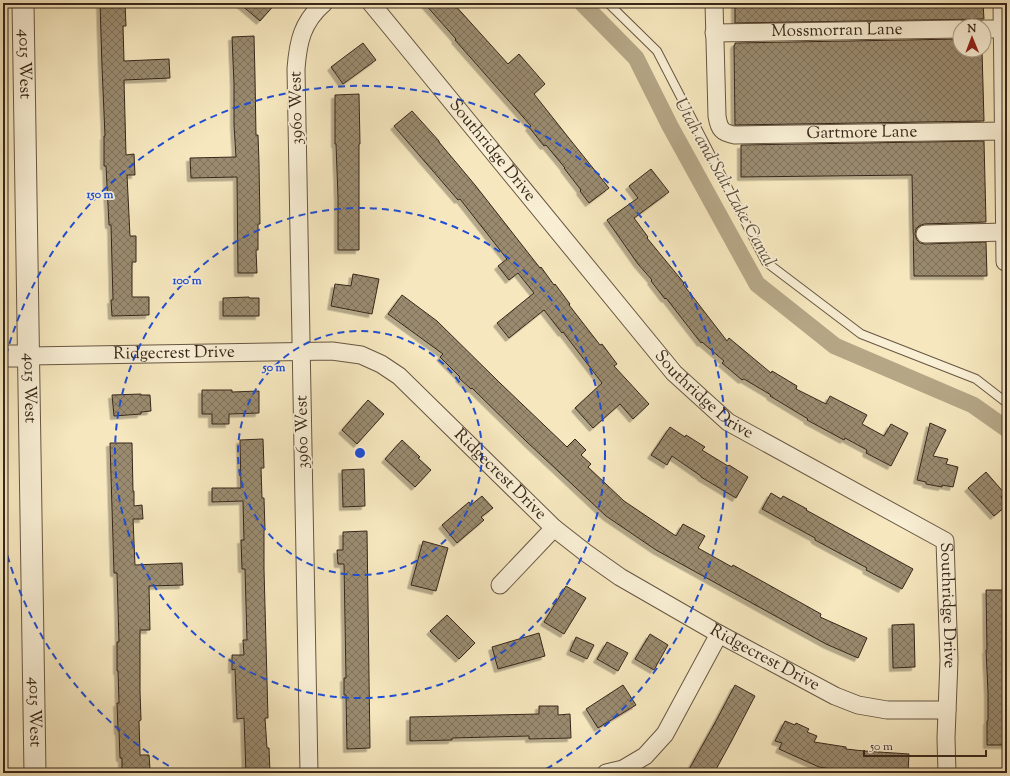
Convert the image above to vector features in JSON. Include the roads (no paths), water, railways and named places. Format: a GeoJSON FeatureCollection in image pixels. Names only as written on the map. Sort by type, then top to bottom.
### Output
{"type":"FeatureCollection","features":[{"type":"Feature","properties":{"kind":"street","name":"4015 West"},"geometry":{"type":"LineString","coordinates":[[23,3],[35,773]]}},
{"type":"Feature","properties":{"kind":"street","name":"3960 West"},"geometry":{"type":"LineString","coordinates":[[310,773],[296,70],[297,51],[301,34],[310,18],[324,3]]}},
{"type":"Feature","properties":{"kind":"street","name":"Southridge Drive"},"geometry":{"type":"LineString","coordinates":[[371,3],[674,373],[728,422],[946,541],[949,660],[946,738],[947,773]]}},
{"type":"Feature","properties":{"kind":"street"},"geometry":{"type":"LineString","coordinates":[[714,3],[714,33]]}},
{"type":"Feature","properties":{"kind":"street"},"geometry":{"type":"LineString","coordinates":[[1002,3],[1005,262]]}},
{"type":"Feature","properties":{"kind":"street"},"geometry":{"type":"LineString","coordinates":[[992,29],[1002,29]]}},
{"type":"Feature","properties":{"kind":"street","name":"Mossmorran Lane"},"geometry":{"type":"LineString","coordinates":[[714,33],[952,30]]}},
{"type":"Feature","properties":{"kind":"street","name":"Gartmore Lane"},"geometry":{"type":"LineString","coordinates":[[714,33],[717,116],[721,129],[727,134],[1004,131]]}},
{"type":"Feature","properties":{"kind":"street"},"geometry":{"type":"LineString","coordinates":[[925,234],[1005,232]]}},
{"type":"Feature","properties":{"kind":"street","name":"Ridgecrest Drive"},"geometry":{"type":"LineString","coordinates":[[29,356],[332,351],[361,355],[381,364],[399,376],[554,528],[620,577],[719,634],[836,696],[858,705],[887,710],[947,710]]}},
{"type":"Feature","properties":{"kind":"street"},"geometry":{"type":"LineString","coordinates":[[3,356],[29,356]]}},
{"type":"Feature","properties":{"kind":"street"},"geometry":{"type":"LineString","coordinates":[[500,585],[554,528]]}},
{"type":"Feature","properties":{"kind":"street"},"geometry":{"type":"LineString","coordinates":[[606,773],[623,768],[645,756],[665,734],[719,634]]}},
{"type":"Feature","properties":{"kind":"lane"},"geometry":{"type":"LineString","coordinates":[[608,3],[657,51],[766,262],[861,334],[976,379],[1007,403]]}},
{"type":"Feature","properties":{"kind":"waterway","name":"Utah and Salt Lake Canal"},"geometry":{"type":"LineString","coordinates":[[582,3],[636,58],[670,126],[757,284],[835,346],[973,405],[1007,429]]}}]}
